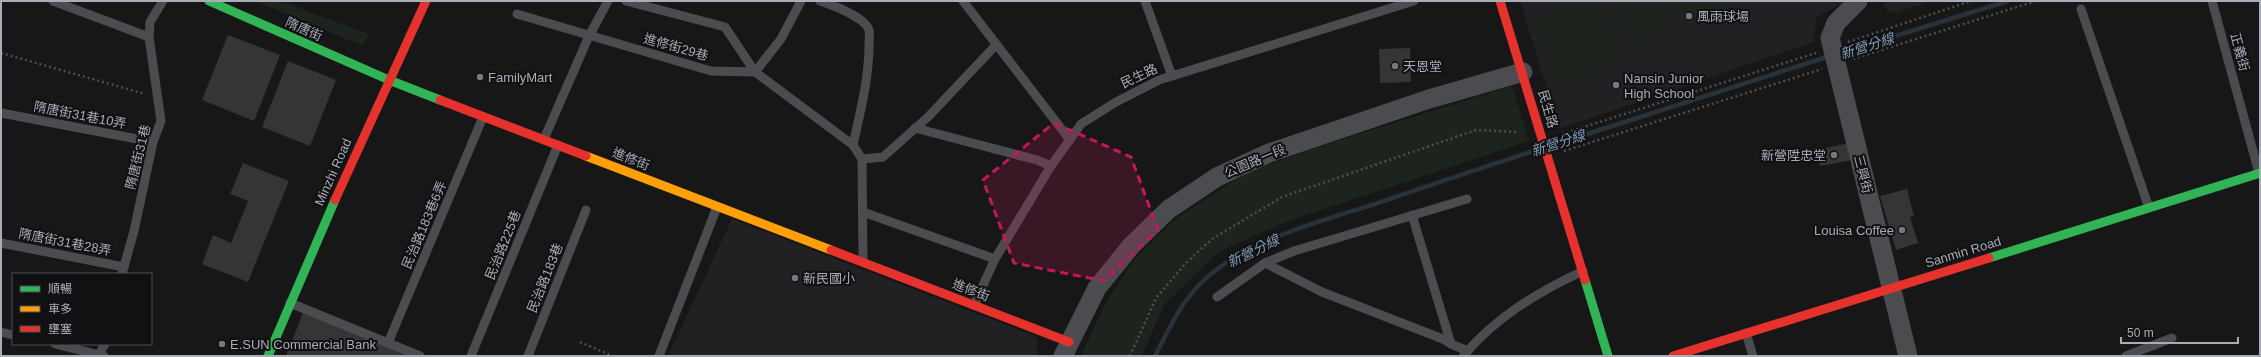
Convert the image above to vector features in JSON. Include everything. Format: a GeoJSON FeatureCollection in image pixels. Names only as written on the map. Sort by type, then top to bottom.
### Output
{"type":"FeatureCollection","features":[{"type":"Feature","properties":{"kind":"street","name":"隋唐街"},"geometry":{"type":"LineString","coordinates":[[210,1],[389,80]]}},
{"type":"Feature","properties":{"kind":"street","name":"Minzhi Road"},"geometry":{"type":"LineString","coordinates":[[268,356],[389,80],[426,1]]}},
{"type":"Feature","properties":{"kind":"street","name":"民生路"},"geometry":{"type":"LineString","coordinates":[[1500,1],[1523,72],[1608,356]]}},
{"type":"Feature","properties":{"kind":"street","name":"三興街"},"geometry":{"type":"LineString","coordinates":[[1858,1],[1836,23],[1830,38],[1908,356]]}},
{"type":"Feature","properties":{"kind":"street","name":"公園路一段"},"geometry":{"type":"LineString","coordinates":[[1066,349],[1097,288],[1130,246],[1169,209],[1217,177],[1269,153],[1429,99],[1523,72]]}},
{"type":"Feature","properties":{"kind":"street","name":"進修街"},"geometry":{"type":"LineString","coordinates":[[389,80],[974,305],[1066,349]]}},
{"type":"Feature","properties":{"kind":"street","name":"Sanmin Road"},"geometry":{"type":"LineString","coordinates":[[1673,356],[2260,175]]}},
{"type":"Feature","properties":{"kind":"lane"},"geometry":{"type":"LineString","coordinates":[[53,1],[149,37]]}},
{"type":"Feature","properties":{"kind":"lane","name":"隋唐街31巷"},"geometry":{"type":"LineString","coordinates":[[123,270],[134,231],[153,142],[161,121],[159,98],[149,37],[150,22],[163,1]]}},
{"type":"Feature","properties":{"kind":"lane"},"geometry":{"type":"LineString","coordinates":[[544,139],[589,36],[608,1]]}},
{"type":"Feature","properties":{"kind":"lane"},"geometry":{"type":"LineString","coordinates":[[626,1],[725,27],[755,72],[853,145],[862,159],[863,262]]}},
{"type":"Feature","properties":{"kind":"lane"},"geometry":{"type":"LineString","coordinates":[[755,72],[781,39],[801,1]]}},
{"type":"Feature","properties":{"kind":"lane"},"geometry":{"type":"LineString","coordinates":[[820,1],[835,6],[862,21],[869,30],[869,54],[864,99],[853,145]]}},
{"type":"Feature","properties":{"kind":"lane"},"geometry":{"type":"LineString","coordinates":[[963,1],[1070,140]]}},
{"type":"Feature","properties":{"kind":"lane"},"geometry":{"type":"LineString","coordinates":[[1145,1],[1172,76]]}},
{"type":"Feature","properties":{"kind":"lane","name":"民生路"},"geometry":{"type":"LineString","coordinates":[[974,305],[995,259],[1051,166],[1081,124],[1116,102],[1159,80],[1414,1]]}},
{"type":"Feature","properties":{"kind":"lane","name":"正義街"},"geometry":{"type":"LineString","coordinates":[[2212,1],[2260,175]]}},
{"type":"Feature","properties":{"kind":"lane"},"geometry":{"type":"LineString","coordinates":[[2081,9],[2149,208]]}},
{"type":"Feature","properties":{"kind":"lane","name":"進修街29巷"},"geometry":{"type":"LineString","coordinates":[[517,14],[711,71],[755,72]]}},
{"type":"Feature","properties":{"kind":"lane"},"geometry":{"type":"LineString","coordinates":[[862,159],[883,157],[915,128],[996,45]]}},
{"type":"Feature","properties":{"kind":"lane","name":"隋唐街31巷10弄"},"geometry":{"type":"LineString","coordinates":[[1,113],[153,142]]}},
{"type":"Feature","properties":{"kind":"lane","name":"民治路183巷6弄"},"geometry":{"type":"LineString","coordinates":[[388,343],[483,116]]}},
{"type":"Feature","properties":{"kind":"lane"},"geometry":{"type":"LineString","coordinates":[[915,128],[1037,160],[1051,166]]}},
{"type":"Feature","properties":{"kind":"lane","name":"民治路225巷"},"geometry":{"type":"LineString","coordinates":[[471,356],[558,144]]}},
{"type":"Feature","properties":{"kind":"lane"},"geometry":{"type":"LineString","coordinates":[[1218,297],[1265,263],[1294,250],[1467,199]]}},
{"type":"Feature","properties":{"kind":"lane"},"geometry":{"type":"LineString","coordinates":[[659,356],[717,206]]}},
{"type":"Feature","properties":{"kind":"lane","name":"民治路183巷"},"geometry":{"type":"LineString","coordinates":[[528,356],[586,210]]}},
{"type":"Feature","properties":{"kind":"lane"},"geometry":{"type":"LineString","coordinates":[[863,212],[995,259]]}},
{"type":"Feature","properties":{"kind":"lane"},"geometry":{"type":"LineString","coordinates":[[1412,215],[1451,344]]}},
{"type":"Feature","properties":{"kind":"lane","name":"隋唐街31巷28弄"},"geometry":{"type":"LineString","coordinates":[[1,243],[123,270]]}},
{"type":"Feature","properties":{"kind":"lane"},"geometry":{"type":"LineString","coordinates":[[1265,263],[1322,292],[1443,339],[1466,354],[1523,302],[1582,271]]}},
{"type":"Feature","properties":{"kind":"lane"},"geometry":{"type":"LineString","coordinates":[[290,303],[420,356]]}},
{"type":"Feature","properties":{"kind":"lane"},"geometry":{"type":"LineString","coordinates":[[1,332],[12,335]]}},
{"type":"Feature","properties":{"kind":"lane"},"geometry":{"type":"LineString","coordinates":[[1746,333],[1753,356]]}},
{"type":"Feature","properties":{"kind":"lane"},"geometry":{"type":"LineString","coordinates":[[2126,356],[2172,338]]}},
{"type":"Feature","properties":{"kind":"lane"},"geometry":{"type":"LineString","coordinates":[[59,345],[100,355],[105,345]]}},
{"type":"Feature","properties":{"kind":"path"},"geometry":{"type":"LineString","coordinates":[[1548,156],[1835,56],[1971,1]]}},
{"type":"Feature","properties":{"kind":"path"},"geometry":{"type":"LineString","coordinates":[[1562,134],[1835,56],[2036,1]]}},
{"type":"Feature","properties":{"kind":"path"},"geometry":{"type":"LineString","coordinates":[[1,53],[159,98]]}},
{"type":"Feature","properties":{"kind":"path"},"geometry":{"type":"LineString","coordinates":[[1130,356],[1156,298],[1186,263],[1212,239],[1282,198],[1476,130],[1518,132]]}},
{"type":"Feature","properties":{"kind":"path"},"geometry":{"type":"LineString","coordinates":[[580,342],[613,356]]}},
{"type":"Feature","properties":{"kind":"highlighted area"},"geometry":{"type":"Polygon","coordinates":[[[1054,123],[1131,157],[1158,230],[1104,281],[1014,263],[983,180],[1054,123]]]}},
{"type":"Feature","properties":{"kind":"shaded area"},"geometry":{"type":"Polygon","coordinates":[[[255,1],[280,1],[369,34],[363,46],[255,1]]]}},
{"type":"Feature","properties":{"kind":"shaded area","name":"Nansin Junior High School"},"geometry":{"type":"Polygon","coordinates":[[[1520,1],[1846,1],[1816,18],[1814,42],[1559,129],[1520,1]]]}},
{"type":"Feature","properties":{"kind":"shaded area"},"geometry":{"type":"Polygon","coordinates":[[[1591,1],[1603,1],[1622,65],[1556,85],[1535,18],[1591,1]]]}},
{"type":"Feature","properties":{"kind":"shaded area"},"geometry":{"type":"Polygon","coordinates":[[[1616,1],[1656,1],[1666,34],[1630,45],[1616,1]]]}},
{"type":"Feature","properties":{"kind":"shaded area","name":"風雨球場"},"geometry":{"type":"Polygon","coordinates":[[[1671,1],[1725,1],[1727,9],[1677,23],[1671,1]]]}},
{"type":"Feature","properties":{"kind":"shaded area"},"geometry":{"type":"Polygon","coordinates":[[[1882,1],[1932,1],[1895,13],[1888,11],[1882,1]]]}},
{"type":"Feature","properties":{"kind":"shaded area"},"geometry":{"type":"Polygon","coordinates":[[[1512,86],[1529,141],[1288,221],[1218,252],[1164,305],[1142,356],[1081,356],[1105,304],[1136,257],[1178,217],[1249,171],[1340,140],[1512,86]]]}},
{"type":"Feature","properties":{"kind":"shaded area","name":"新民國小"},"geometry":{"type":"Polygon","coordinates":[[[732,219],[1037,337],[1037,356],[668,356],[732,219]]]}},
{"type":"Feature","properties":{"kind":"building"},"geometry":{"type":"Polygon","coordinates":[[[228,35],[280,55],[254,121],[202,100],[228,35]]]}},
{"type":"Feature","properties":{"kind":"building","name":"天恩堂"},"geometry":{"type":"Polygon","coordinates":[[[1410,48],[1411,82],[1380,83],[1379,49],[1410,48]]]}},
{"type":"Feature","properties":{"kind":"building"},"geometry":{"type":"Polygon","coordinates":[[[288,61],[336,80],[310,146],[262,127],[288,61]]]}},
{"type":"Feature","properties":{"kind":"building","name":"新營陞忠堂"},"geometry":{"type":"Polygon","coordinates":[[[1849,143],[1852,160],[1820,166],[1817,150],[1849,143]]]}},
{"type":"Feature","properties":{"kind":"building"},"geometry":{"type":"Polygon","coordinates":[[[243,163],[289,181],[248,282],[202,264],[213,235],[231,243],[248,201],[230,194],[243,163]]]}},
{"type":"Feature","properties":{"kind":"building","name":"Louisa Coffee"},"geometry":{"type":"Polygon","coordinates":[[[1907,189],[1914,216],[1910,217],[1918,243],[1896,250],[1880,196],[1907,189]]]}},
{"type":"Feature","properties":{"kind":"building"},"geometry":{"type":"Polygon","coordinates":[[[303,313],[413,356],[286,356],[303,313]]]}},
{"type":"Feature","properties":{"kind":"waterway","name":"新營分線"},"geometry":{"type":"LineString","coordinates":[[1837,54],[2008,1]]}},
{"type":"Feature","properties":{"kind":"waterway","name":"新營分線"},"geometry":{"type":"LineString","coordinates":[[1550,146],[1830,56]]}},
{"type":"Feature","properties":{"kind":"waterway","name":"新營分線"},"geometry":{"type":"LineString","coordinates":[[1155,356],[1186,300],[1200,284],[1217,269],[1237,256],[1259,245],[1306,226],[1539,149]]}},
{"type":"Feature","properties":{"kind":"traffic: fast"},"geometry":{"type":"LineString","coordinates":[[209,1],[389,80],[440,100]]}},
{"type":"Feature","properties":{"kind":"traffic: fast"},"geometry":{"type":"LineString","coordinates":[[1989,258],[2260,173]]}},
{"type":"Feature","properties":{"kind":"traffic: fast"},"geometry":{"type":"LineString","coordinates":[[268,356],[335,200]]}},
{"type":"Feature","properties":{"kind":"traffic: fast"},"geometry":{"type":"LineString","coordinates":[[1585,280],[1608,356]]}},
{"type":"Feature","properties":{"kind":"traffic: slow"},"geometry":{"type":"LineString","coordinates":[[586,156],[831,250]]}},
{"type":"Feature","properties":{"kind":"traffic: jam"},"geometry":{"type":"LineString","coordinates":[[335,200],[426,1]]}},
{"type":"Feature","properties":{"kind":"traffic: jam"},"geometry":{"type":"LineString","coordinates":[[1500,1],[1585,280]]}},
{"type":"Feature","properties":{"kind":"traffic: jam"},"geometry":{"type":"LineString","coordinates":[[440,100],[586,156]]}},
{"type":"Feature","properties":{"kind":"traffic: jam"},"geometry":{"type":"LineString","coordinates":[[831,250],[1069,342]]}},
{"type":"Feature","properties":{"kind":"traffic: jam"},"geometry":{"type":"LineString","coordinates":[[1673,356],[1989,258]]}},
{"type":"Feature","properties":{"kind":"place","name":"風雨球場"},"geometry":{"type":"Point","coordinates":[1689,16]}},
{"type":"Feature","properties":{"kind":"place","name":"天恩堂"},"geometry":{"type":"Point","coordinates":[1395,66]}},
{"type":"Feature","properties":{"kind":"place","name":"FamilyMart"},"geometry":{"type":"Point","coordinates":[480,77]}},
{"type":"Feature","properties":{"kind":"place","name":"Nansin Junior High School"},"geometry":{"type":"Point","coordinates":[1616,85]}},
{"type":"Feature","properties":{"kind":"place","name":"新營陞忠堂"},"geometry":{"type":"Point","coordinates":[1834,155]}},
{"type":"Feature","properties":{"kind":"place","name":"Louisa Coffee"},"geometry":{"type":"Point","coordinates":[1902,230]}},
{"type":"Feature","properties":{"kind":"place","name":"新民國小"},"geometry":{"type":"Point","coordinates":[795,278]}},
{"type":"Feature","properties":{"kind":"place","name":"E.SUN Commercial Bank"},"geometry":{"type":"Point","coordinates":[222,344]}}]}
